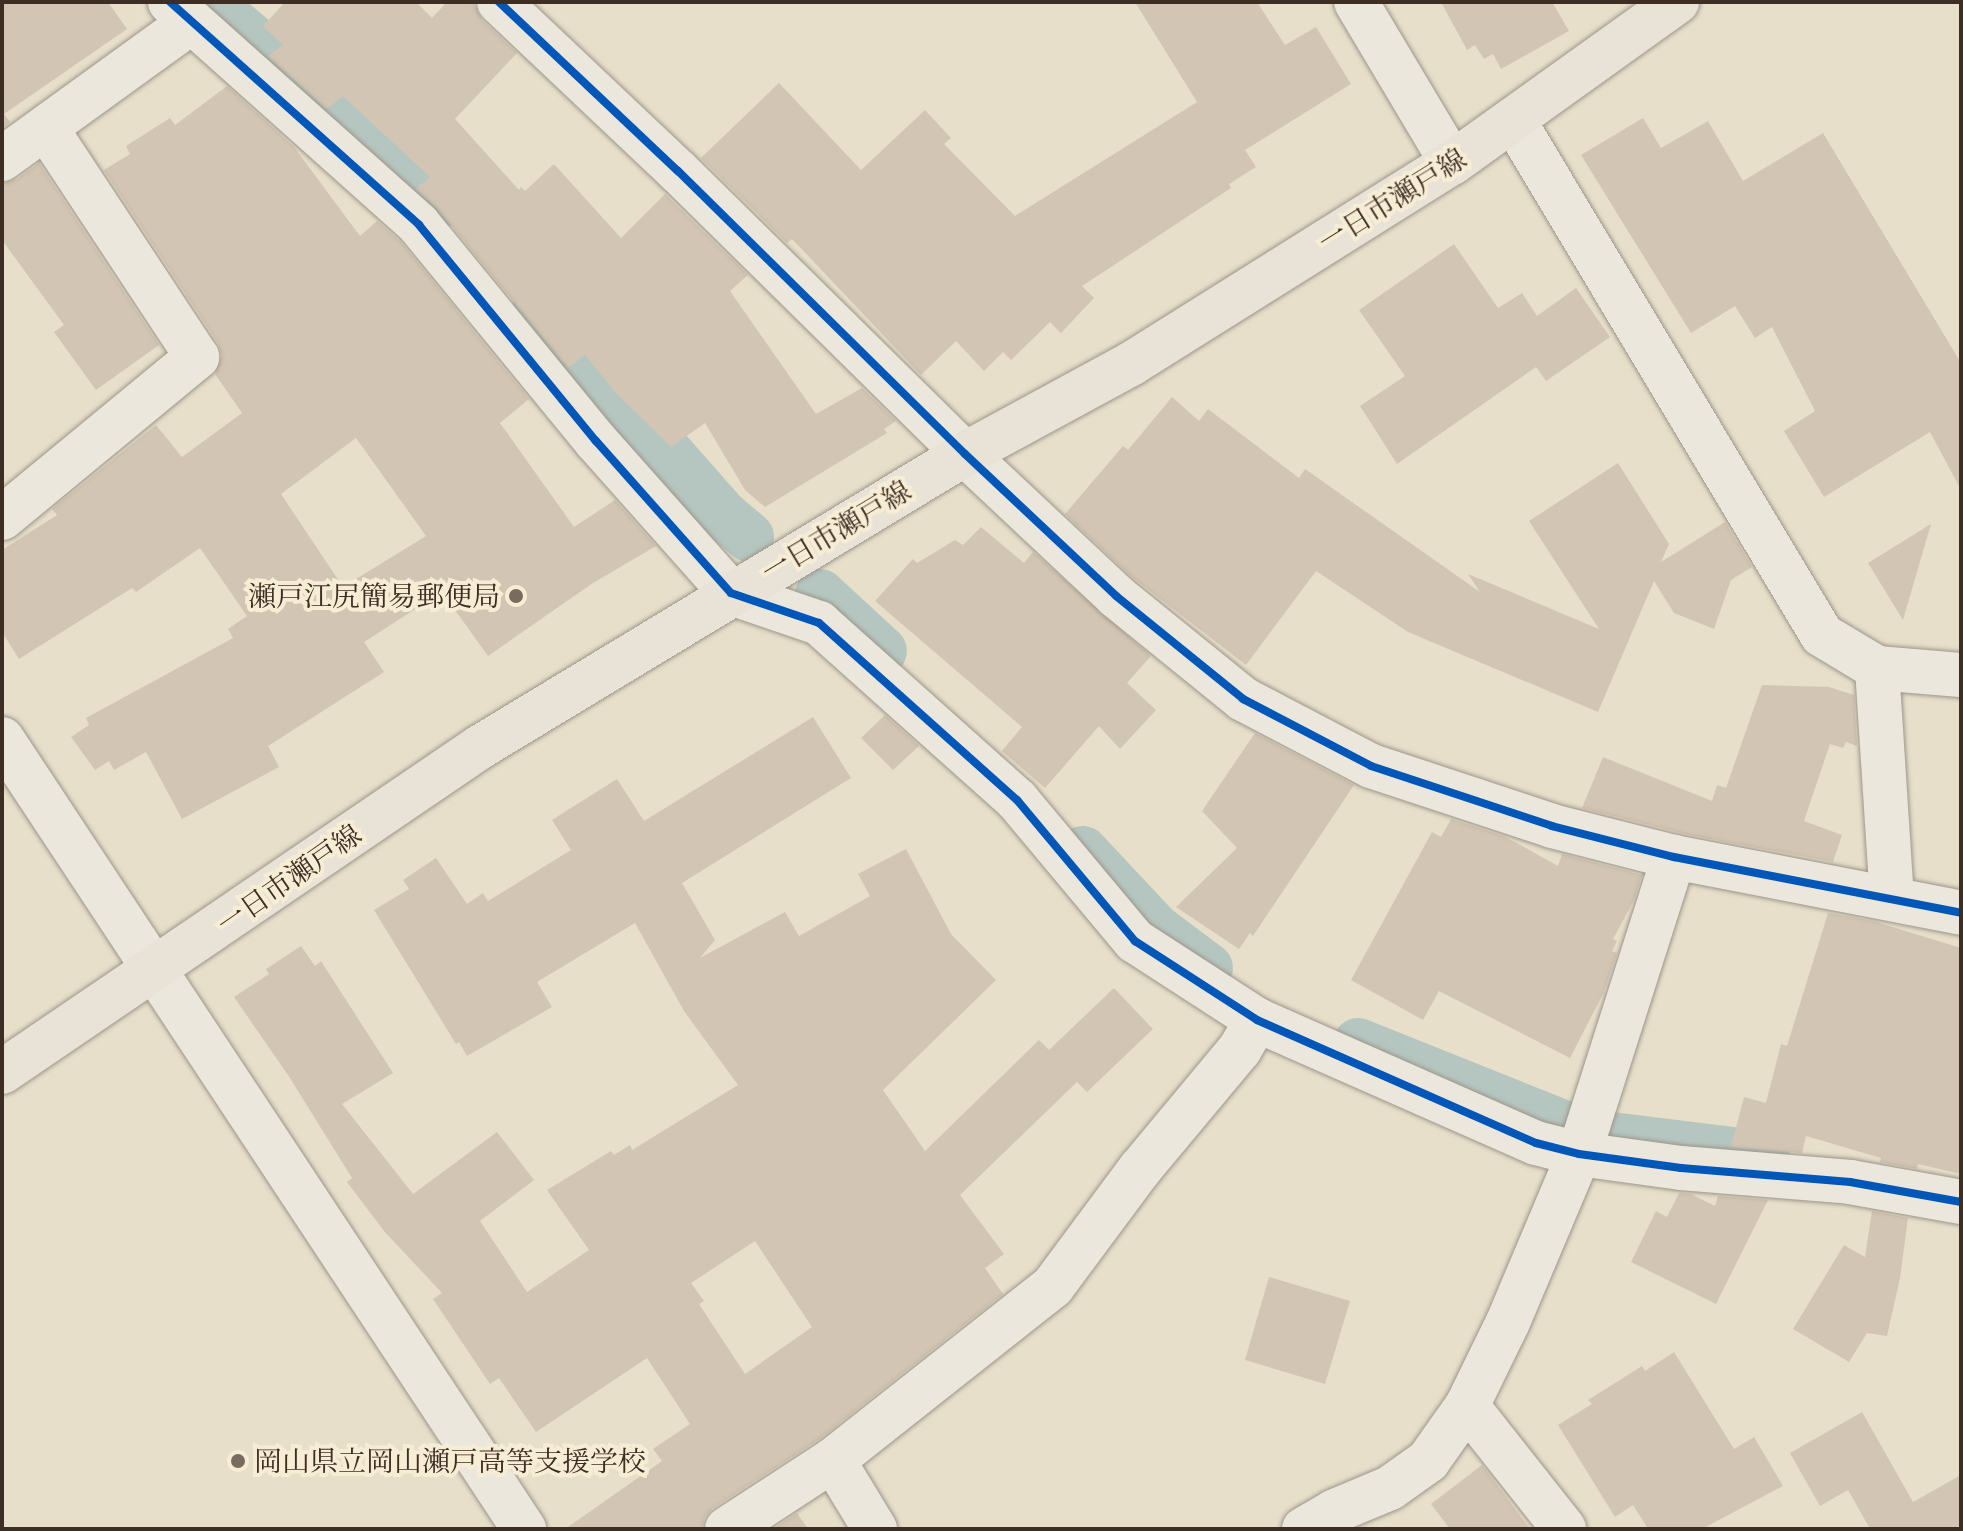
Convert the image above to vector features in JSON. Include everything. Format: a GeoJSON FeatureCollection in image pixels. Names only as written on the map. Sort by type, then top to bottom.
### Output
{"type":"FeatureCollection","features":[{"type":"Feature","properties":{"kind":"main road","name":"一日市瀬戸線"},"geometry":{"type":"LineString","coordinates":[[2,1072],[154,972],[480,747],[965,454],[1131,364],[1452,163],[1677,2]]}},
{"type":"Feature","properties":{"kind":"street"},"geometry":{"type":"LineString","coordinates":[[499,2],[689,181],[965,454],[1116,596],[1243,699],[1371,766],[1552,826],[1674,857],[1961,913]]}},
{"type":"Feature","properties":{"kind":"street"},"geometry":{"type":"LineString","coordinates":[[1356,2],[1452,163]]}},
{"type":"Feature","properties":{"kind":"street"},"geometry":{"type":"LineString","coordinates":[[2,159],[46,128],[181,12],[419,225],[596,441],[731,593],[819,623],[1017,800],[1135,941],[1257,1020],[1536,1143],[1579,1154],[1681,1168],[1850,1182],[1961,1202]]}},
{"type":"Feature","properties":{"kind":"street"},"geometry":{"type":"LineString","coordinates":[[1514,121],[1822,635],[1877,668],[1961,675]]}},
{"type":"Feature","properties":{"kind":"street"},"geometry":{"type":"LineString","coordinates":[[2,518],[197,357],[46,128]]}},
{"type":"Feature","properties":{"kind":"street"},"geometry":{"type":"LineString","coordinates":[[1877,668],[1892,898]]}},
{"type":"Feature","properties":{"kind":"street"},"geometry":{"type":"LineString","coordinates":[[2,739],[524,1529]]}},
{"type":"Feature","properties":{"kind":"street"},"geometry":{"type":"LineString","coordinates":[[1304,1529],[1335,1511],[1390,1488],[1428,1461],[1467,1406],[1508,1322],[1579,1154],[1674,857]]}},
{"type":"Feature","properties":{"kind":"street"},"geometry":{"type":"LineString","coordinates":[[727,1529],[833,1460],[1053,1286],[1140,1169],[1240,1049],[1257,1020]]}},
{"type":"Feature","properties":{"kind":"street"},"geometry":{"type":"LineString","coordinates":[[1467,1406],[1564,1529]]}},
{"type":"Feature","properties":{"kind":"street"},"geometry":{"type":"LineString","coordinates":[[833,1460],[875,1529]]}},
{"type":"Feature","properties":{"kind":"building"},"geometry":{"type":"Polygon","coordinates":[[[2,2],[108,2],[127,29],[4,114],[10,122],[2,128],[2,2]]]}},
{"type":"Feature","properties":{"kind":"building"},"geometry":{"type":"Polygon","coordinates":[[[285,2],[416,2],[432,18],[447,2],[473,2],[482,20],[517,53],[455,119],[519,190],[521,187],[525,191],[554,164],[621,238],[665,194],[748,275],[730,291],[816,414],[862,388],[896,421],[884,429],[887,433],[765,507],[745,490],[705,423],[671,447],[616,393],[585,355],[568,368],[438,209],[416,189],[430,177],[343,96],[327,109],[268,56],[283,45],[263,26],[285,2]]]}},
{"type":"Feature","properties":{"kind":"building"},"geometry":{"type":"Polygon","coordinates":[[[1135,2],[1257,2],[1285,45],[1316,27],[1351,84],[1245,150],[1256,167],[1229,184],[1231,188],[1082,286],[1094,298],[1061,333],[1050,322],[1011,360],[1003,352],[984,371],[956,341],[921,375],[792,239],[787,243],[701,158],[779,83],[861,170],[925,110],[951,138],[944,144],[1015,216],[1197,102],[1135,2]]]}},
{"type":"Feature","properties":{"kind":"building"},"geometry":{"type":"Polygon","coordinates":[[[1441,2],[1552,2],[1569,31],[1501,69],[1493,54],[1484,59],[1475,45],[1467,50],[1441,2]]]}},
{"type":"Feature","properties":{"kind":"building"},"geometry":{"type":"Polygon","coordinates":[[[227,86],[294,147],[360,236],[377,221],[401,242],[529,399],[500,423],[574,527],[615,500],[656,546],[593,583],[488,656],[442,592],[364,642],[384,672],[268,746],[279,767],[182,819],[146,752],[114,770],[109,761],[95,770],[71,737],[89,725],[86,718],[233,638],[228,629],[247,616],[200,548],[136,592],[132,588],[19,659],[2,632],[2,550],[57,515],[52,509],[156,425],[182,457],[242,413],[215,374],[222,355],[218,343],[104,170],[130,154],[126,146],[170,118],[175,125],[227,86]],[[356,438],[281,494],[343,587],[426,536],[356,438]]]}},
{"type":"Feature","properties":{"kind":"building"},"geometry":{"type":"Polygon","coordinates":[[[1643,118],[1661,148],[1708,121],[1743,181],[1823,133],[1961,363],[1961,490],[1930,432],[1824,497],[1784,431],[1815,411],[1772,327],[1755,338],[1735,306],[1691,333],[1581,155],[1643,118]]]}},
{"type":"Feature","properties":{"kind":"building"},"geometry":{"type":"Polygon","coordinates":[[[39,163],[159,345],[96,390],[54,332],[64,325],[2,240],[2,184],[17,179],[39,163]]]}},
{"type":"Feature","properties":{"kind":"building"},"geometry":{"type":"Polygon","coordinates":[[[1454,244],[1498,308],[1522,293],[1537,316],[1576,288],[1610,337],[1546,381],[1536,367],[1397,464],[1360,406],[1405,376],[1359,310],[1454,244]]]}},
{"type":"Feature","properties":{"kind":"building"},"geometry":{"type":"Polygon","coordinates":[[[1172,397],[1199,421],[1208,409],[1299,478],[1305,469],[1480,592],[1468,574],[1599,629],[1529,521],[1618,463],[1669,544],[1661,562],[1725,522],[1752,567],[1731,580],[1714,629],[1674,613],[1654,581],[1598,712],[1408,632],[1316,571],[1246,665],[1132,577],[1065,514],[1123,446],[1128,450],[1172,397]]]}},
{"type":"Feature","properties":{"kind":"building"},"geometry":{"type":"Polygon","coordinates":[[[1931,524],[1903,620],[1868,563],[1931,524]]]}},
{"type":"Feature","properties":{"kind":"building"},"geometry":{"type":"Polygon","coordinates":[[[981,527],[1024,563],[1033,552],[1151,656],[1127,683],[1156,710],[1120,749],[1099,726],[1045,788],[1002,751],[1022,727],[875,601],[913,559],[917,563],[955,540],[963,545],[981,527]]]}},
{"type":"Feature","properties":{"kind":"building"},"geometry":{"type":"Polygon","coordinates":[[[1762,685],[1829,687],[1854,695],[1857,746],[1846,742],[1843,748],[1830,744],[1804,821],[1842,835],[1833,862],[1690,835],[1582,808],[1603,757],[1712,801],[1717,785],[1726,788],[1762,685]]]}},
{"type":"Feature","properties":{"kind":"building"},"geometry":{"type":"Polygon","coordinates":[[[885,715],[919,746],[893,770],[861,738],[885,715]]]}},
{"type":"Feature","properties":{"kind":"building"},"geometry":{"type":"Polygon","coordinates":[[[813,717],[851,778],[682,883],[715,940],[700,958],[785,912],[799,936],[870,896],[858,874],[906,849],[951,934],[996,980],[883,1090],[925,1151],[1039,1040],[1049,1050],[1114,988],[1153,1029],[1087,1092],[1077,1082],[960,1195],[1004,1254],[985,1268],[1003,1294],[818,1440],[713,1508],[705,1517],[702,1529],[565,1529],[662,1461],[653,1449],[690,1424],[647,1358],[536,1432],[499,1378],[490,1384],[433,1299],[442,1293],[384,1231],[347,1182],[352,1178],[288,1075],[234,997],[269,974],[266,969],[301,946],[315,966],[321,961],[393,1073],[342,1104],[413,1194],[497,1132],[534,1180],[480,1221],[527,1292],[589,1250],[547,1190],[611,1151],[614,1155],[630,1145],[632,1150],[738,1085],[684,1011],[635,923],[537,982],[552,1007],[467,1056],[459,1042],[456,1044],[374,910],[409,889],[403,880],[436,858],[467,904],[483,893],[488,901],[571,850],[552,820],[617,779],[644,821],[813,717]],[[755,1241],[691,1283],[704,1301],[699,1304],[745,1374],[812,1327],[755,1241]]]}},
{"type":"Feature","properties":{"kind":"building"},"geometry":{"type":"Polygon","coordinates":[[[1255,733],[1354,785],[1253,936],[1250,933],[1239,949],[1176,907],[1237,848],[1202,811],[1255,733]]]}},
{"type":"Feature","properties":{"kind":"building"},"geometry":{"type":"Polygon","coordinates":[[[1451,819],[1506,837],[1558,866],[1562,854],[1642,875],[1634,900],[1613,939],[1617,941],[1612,951],[1617,953],[1604,992],[1570,1058],[1439,991],[1423,1020],[1351,980],[1432,832],[1441,837],[1451,819]]]}},
{"type":"Feature","properties":{"kind":"building"},"geometry":{"type":"Polygon","coordinates":[[[1828,913],[1873,921],[1961,948],[1961,1174],[1918,1164],[1917,1169],[1880,1162],[1881,1158],[1806,1136],[1802,1153],[1731,1147],[1744,1097],[1766,1103],[1781,1044],[1787,1046],[1828,913]]]}},
{"type":"Feature","properties":{"kind":"building"},"geometry":{"type":"Polygon","coordinates":[[[1679,1193],[1691,1194],[1715,1206],[1718,1196],[1768,1200],[1716,1304],[1631,1262],[1656,1211],[1667,1217],[1679,1193]]]}},
{"type":"Feature","properties":{"kind":"building"},"geometry":{"type":"Polygon","coordinates":[[[1872,1211],[1908,1218],[1900,1278],[1887,1336],[1867,1333],[1849,1362],[1793,1329],[1844,1245],[1865,1257],[1872,1211]]]}},
{"type":"Feature","properties":{"kind":"building"},"geometry":{"type":"Polygon","coordinates":[[[1269,1277],[1350,1301],[1325,1384],[1245,1360],[1269,1277]]]}},
{"type":"Feature","properties":{"kind":"building"},"geometry":{"type":"Polygon","coordinates":[[[1674,1352],[1734,1449],[1754,1437],[1783,1486],[1702,1529],[1648,1529],[1633,1505],[1615,1517],[1558,1425],[1592,1404],[1588,1400],[1642,1366],[1645,1371],[1674,1352]]]}},
{"type":"Feature","properties":{"kind":"building"},"geometry":{"type":"Polygon","coordinates":[[[1862,1412],[1913,1502],[1961,1475],[1961,1529],[1866,1529],[1869,1527],[1848,1490],[1820,1506],[1790,1453],[1862,1412]]]}},
{"type":"Feature","properties":{"kind":"building"},"geometry":{"type":"Polygon","coordinates":[[[1482,1465],[1530,1529],[1450,1529],[1431,1504],[1482,1465]]]}},
{"type":"Feature","properties":{"kind":"building"},"geometry":{"type":"Polygon","coordinates":[[[797,1513],[808,1529],[773,1529],[797,1513]]]}},
{"type":"Feature","properties":{"kind":"waterway"},"geometry":{"type":"LineString","coordinates":[[209,2],[289,70],[417,162],[450,201]]}},
{"type":"Feature","properties":{"kind":"waterway"},"geometry":{"type":"LineString","coordinates":[[538,305],[723,515],[749,537]]}},
{"type":"Feature","properties":{"kind":"waterway"},"geometry":{"type":"LineString","coordinates":[[820,594],[882,651]]}},
{"type":"Feature","properties":{"kind":"waterway"},"geometry":{"type":"LineString","coordinates":[[1083,851],[1156,929],[1208,968]]}},
{"type":"Feature","properties":{"kind":"waterway"},"geometry":{"type":"LineString","coordinates":[[1358,1043],[1568,1127]]}},
{"type":"Feature","properties":{"kind":"waterway"},"geometry":{"type":"LineString","coordinates":[[1604,1136],[1765,1156]]}},
{"type":"Feature","properties":{"kind":"cycle path"},"geometry":{"type":"LineString","coordinates":[[170,2],[419,225],[596,441],[731,593],[819,623],[1017,800],[1135,941],[1257,1020],[1536,1143],[1579,1154],[1681,1168],[1850,1182],[1961,1202]]}},
{"type":"Feature","properties":{"kind":"cycle path"},"geometry":{"type":"LineString","coordinates":[[499,2],[678,171],[965,454],[1116,596],[1243,699],[1371,766],[1552,826],[1674,857],[1961,913]]}},
{"type":"Feature","properties":{"kind":"place","name":"瀬戸江尻簡易郵便局"},"geometry":{"type":"Point","coordinates":[516,596]}},
{"type":"Feature","properties":{"kind":"place","name":"岡山県立岡山瀬戸高等支援学校"},"geometry":{"type":"Point","coordinates":[238,1461]}}]}
